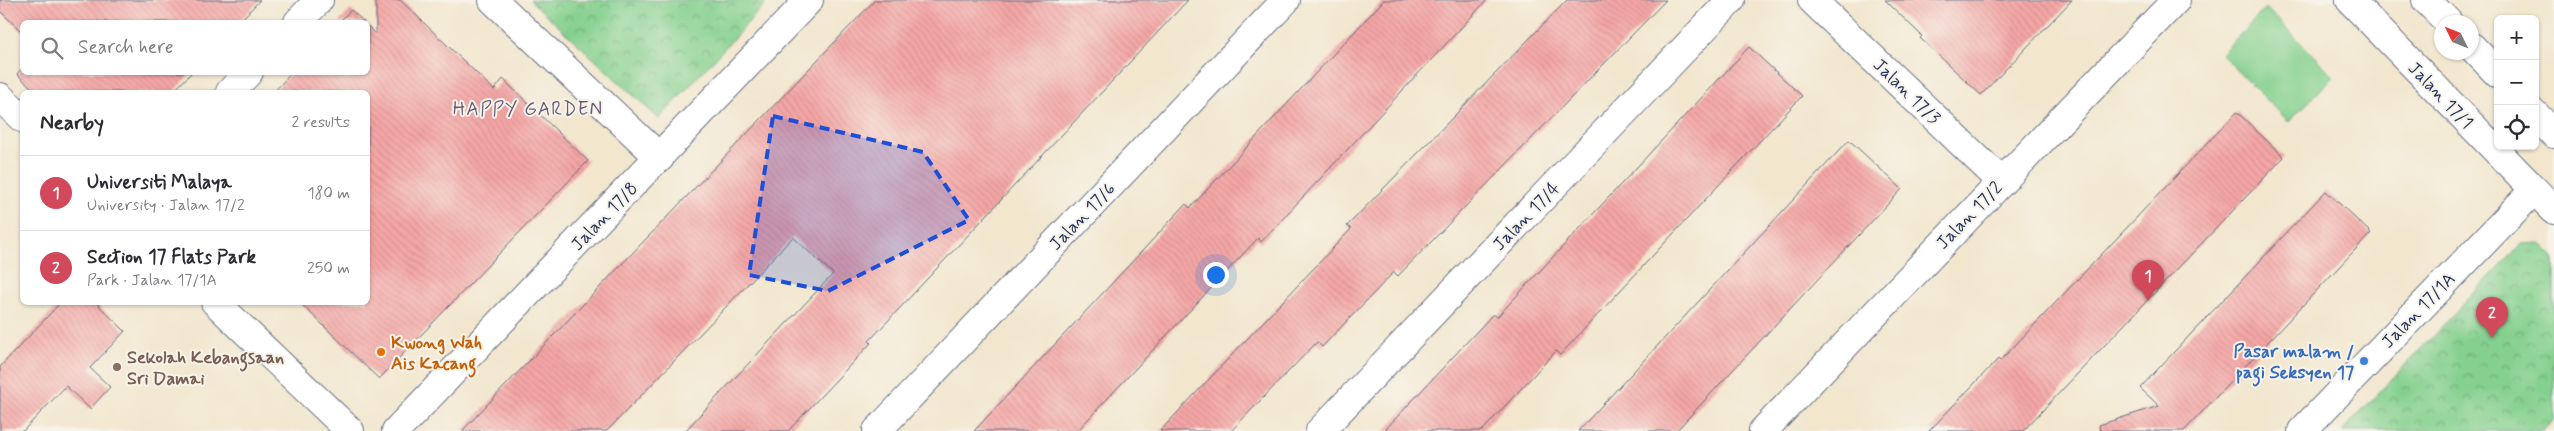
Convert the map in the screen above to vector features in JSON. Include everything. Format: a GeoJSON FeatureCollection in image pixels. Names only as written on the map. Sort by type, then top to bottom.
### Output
{"type":"FeatureCollection","features":[{"type":"Feature","properties":{"kind":"street"},"geometry":{"type":"LineString","coordinates":[[300,20],[320,0]]}},
{"type":"Feature","properties":{"kind":"street"},"geometry":{"type":"LineString","coordinates":[[493,0],[660,158]]}},
{"type":"Feature","properties":{"kind":"street","name":"Jalan 17/8"},"geometry":{"type":"LineString","coordinates":[[396,431],[660,158],[809,0]]}},
{"type":"Feature","properties":{"kind":"street","name":"Jalan 17/6"},"geometry":{"type":"LineString","coordinates":[[877,431],[1286,0]]}},
{"type":"Feature","properties":{"kind":"street","name":"Jalan 17/4"},"geometry":{"type":"LineString","coordinates":[[1320,431],[1731,0]]}},
{"type":"Feature","properties":{"kind":"street","name":"Jalan 17/3"},"geometry":{"type":"LineString","coordinates":[[1812,0],[2002,182]]}},
{"type":"Feature","properties":{"kind":"street","name":"Jalan 17/2"},"geometry":{"type":"LineString","coordinates":[[1763,431],[2176,0]]}},
{"type":"Feature","properties":{"kind":"street","name":"Jalan 17/1"},"geometry":{"type":"LineString","coordinates":[[2350,0],[2554,210]]}},
{"type":"Feature","properties":{"kind":"street"},"geometry":{"type":"LineString","coordinates":[[2426,0],[2441,15]]}},
{"type":"Feature","properties":{"kind":"street"},"geometry":{"type":"LineString","coordinates":[[2479,54],[2494,70]]}},
{"type":"Feature","properties":{"kind":"street"},"geometry":{"type":"LineString","coordinates":[[232,90],[246,75]]}},
{"type":"Feature","properties":{"kind":"street"},"geometry":{"type":"LineString","coordinates":[[0,96],[20,116]]}},
{"type":"Feature","properties":{"kind":"street"},"geometry":{"type":"LineString","coordinates":[[2539,118],[2554,134]]}},
{"type":"Feature","properties":{"kind":"street","name":"Jalan 17/1A"},"geometry":{"type":"LineString","coordinates":[[2302,431],[2534,190]]}},
{"type":"Feature","properties":{"kind":"street"},"geometry":{"type":"LineString","coordinates":[[219,305],[350,431]]}},
{"type":"Feature","properties":{"kind":"highlighted area"},"geometry":{"type":"Polygon","coordinates":[[[773,116],[923,152],[969,220],[828,291],[749,275],[773,116]]]}},
{"type":"Feature","properties":{"kind":"green space"},"geometry":{"type":"Polygon","coordinates":[[[530,0],[769,0],[659,119],[530,0]]]}},
{"type":"Feature","properties":{"kind":"green space"},"geometry":{"type":"Polygon","coordinates":[[[2266,8],[2334,76],[2289,122],[2221,54],[2266,8]]]}},
{"type":"Feature","properties":{"kind":"green space"},"geometry":{"type":"Polygon","coordinates":[[[2540,243],[2554,257],[2554,420],[2542,431],[2342,431],[2521,244],[2540,243]]]}},
{"type":"Feature","properties":{"kind":"building"},"geometry":{"type":"Polygon","coordinates":[[[0,0],[260,0],[241,20],[20,20],[20,30],[0,11],[0,0]]]}},
{"type":"Feature","properties":{"kind":"building"},"geometry":{"type":"Polygon","coordinates":[[[376,0],[400,0],[494,90],[503,79],[588,161],[379,379],[302,305],[370,305],[370,90],[276,90],[289,75],[370,75],[370,28],[376,34],[376,0]]]}},
{"type":"Feature","properties":{"kind":"building"},"geometry":{"type":"Polygon","coordinates":[[[875,0],[1188,0],[869,341],[871,343],[788,431],[685,431],[833,274],[793,237],[607,431],[462,431],[875,0]]]}},
{"type":"Feature","properties":{"kind":"building"},"geometry":{"type":"Polygon","coordinates":[[[1384,0],[1487,0],[1261,242],[1258,238],[1077,431],[974,431],[1186,204],[1190,208],[1384,0]]]}},
{"type":"Feature","properties":{"kind":"building"},"geometry":{"type":"Polygon","coordinates":[[[1567,0],[1666,0],[1398,276],[1394,272],[1322,347],[1317,342],[1231,431],[1160,431],[1351,229],[1347,226],[1567,0]]]}},
{"type":"Feature","properties":{"kind":"building"},"geometry":{"type":"Polygon","coordinates":[[[1885,0],[2072,0],[1981,95],[1920,38],[1922,36],[1885,0]]]}},
{"type":"Feature","properties":{"kind":"building"},"geometry":{"type":"Polygon","coordinates":[[[351,10],[362,20],[341,20],[351,10]]]}},
{"type":"Feature","properties":{"kind":"building"},"geometry":{"type":"Polygon","coordinates":[[[1749,47],[1802,96],[1560,355],[1556,351],[1482,431],[1384,431],[1493,314],[1497,317],[1749,47]]]}},
{"type":"Feature","properties":{"kind":"building"},"geometry":{"type":"Polygon","coordinates":[[[20,70],[20,75],[189,75],[175,90],[34,90],[17,74],[20,70]]]}},
{"type":"Feature","properties":{"kind":"building"},"geometry":{"type":"Polygon","coordinates":[[[2237,112],[2284,157],[2023,431],[1929,431],[1998,359],[2000,361],[2237,112]]]}},
{"type":"Feature","properties":{"kind":"building"},"geometry":{"type":"Polygon","coordinates":[[[1849,140],[1902,189],[1676,431],[1578,431],[1849,140]]]}},
{"type":"Feature","properties":{"kind":"building"},"geometry":{"type":"Polygon","coordinates":[[[2326,191],[2371,233],[2184,431],[2100,431],[2099,425],[2159,406],[2140,388],[2326,191]]]}},
{"type":"Feature","properties":{"kind":"building"},"geometry":{"type":"Polygon","coordinates":[[[58,305],[98,305],[125,331],[90,368],[110,387],[90,409],[66,386],[23,431],[0,431],[0,367],[58,305]]]}},
{"type":"Feature","properties":{"kind":"place","name":"Universiti Malaya"},"geometry":{"type":"Point","coordinates":[2148,301]}},
{"type":"Feature","properties":{"kind":"place","name":"Section 17 Flats Park"},"geometry":{"type":"Point","coordinates":[2492,338]}},
{"type":"Feature","properties":{"kind":"place","name":"Kwong Wah Ais Kacang"},"geometry":{"type":"Point","coordinates":[381,352]}},
{"type":"Feature","properties":{"kind":"place","name":"Pasar malam / pagi Seksyen 17"},"geometry":{"type":"Point","coordinates":[2364,361]}},
{"type":"Feature","properties":{"kind":"place","name":"Sekolah Kebangsaan Sri Damai"},"geometry":{"type":"Point","coordinates":[117,367]}},
{"type":"Feature","properties":{"kind":"district","name":"HAPPY GARDEN"},"geometry":{"type":"Point","coordinates":[528,108]}}]}
